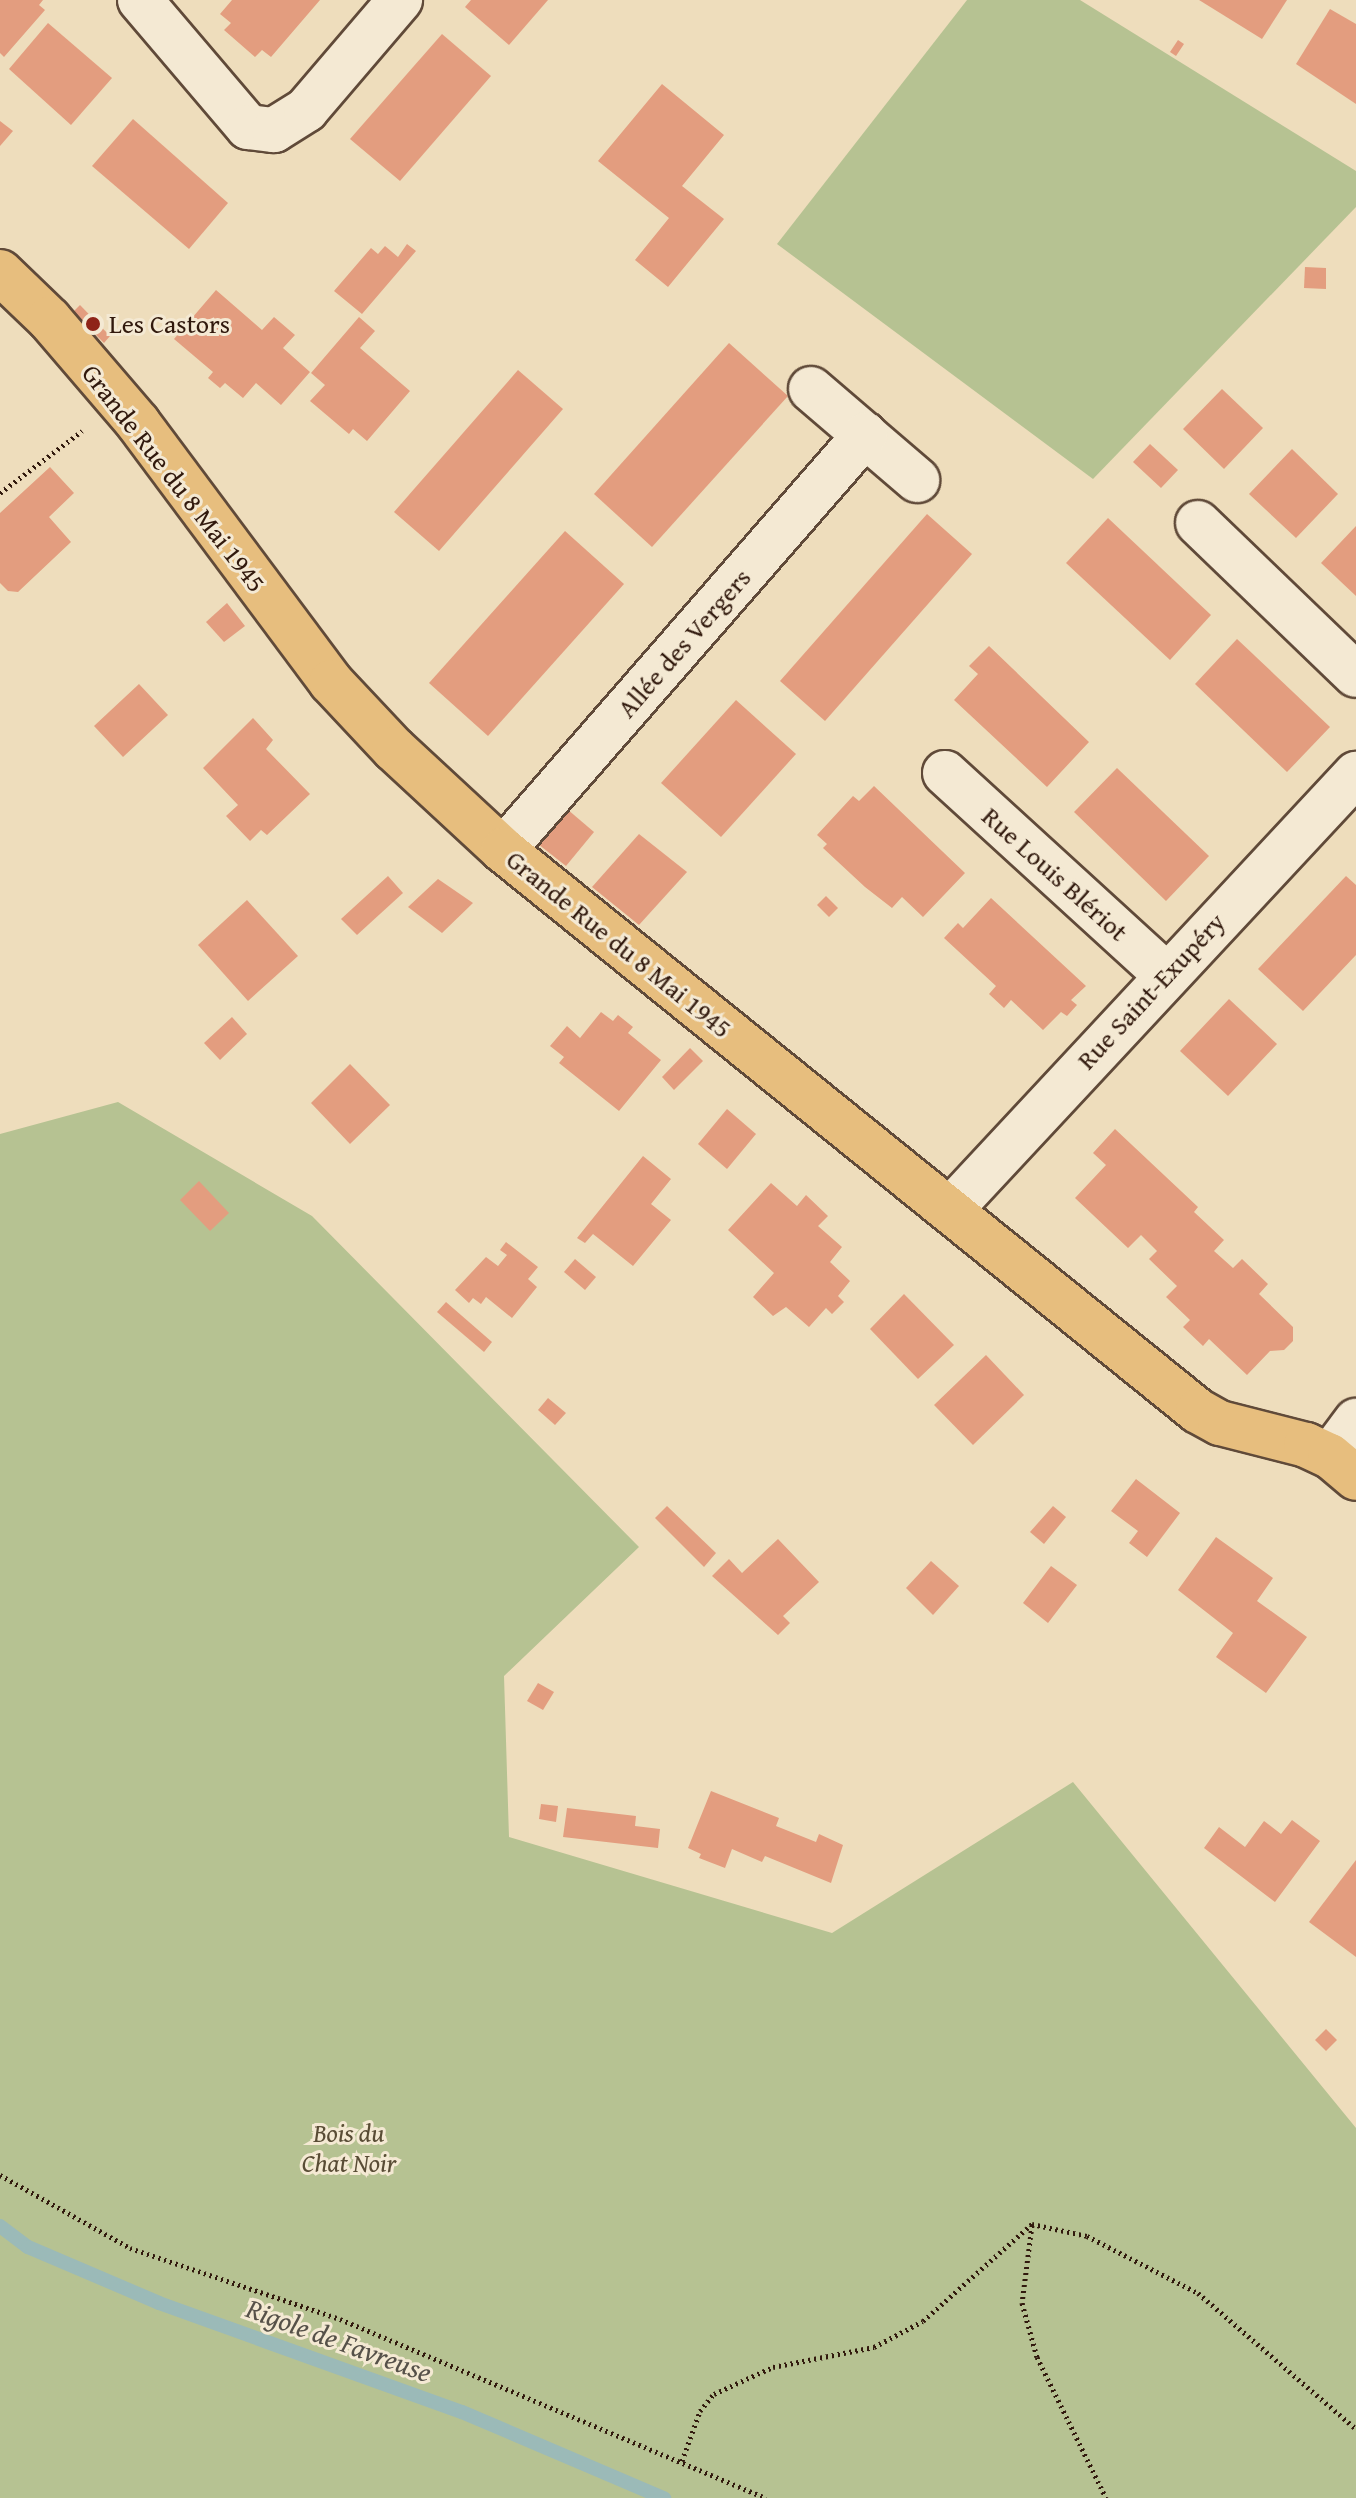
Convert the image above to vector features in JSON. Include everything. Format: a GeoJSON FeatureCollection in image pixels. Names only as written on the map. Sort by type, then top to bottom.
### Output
{"type":"FeatureCollection","features":[{"type":"Feature","properties":{"kind":"main road","name":"Grande Rue du 8 Mai 1945"},"geometry":{"type":"LineString","coordinates":[[0,272],[119,401],[331,682],[394,749],[503,850],[1198,1411],[1220,1423],[1343,1467]]}},
{"type":"Feature","properties":{"kind":"street"},"geometry":{"type":"LineString","coordinates":[[140,0],[248,127],[274,130],[306,110],[400,0]]}},
{"type":"Feature","properties":{"kind":"street"},"geometry":{"type":"LineString","coordinates":[[811,389],[917,480]]}},
{"type":"Feature","properties":{"kind":"street","name":"Allée des Vergers"},"geometry":{"type":"LineString","coordinates":[[503,850],[865,435]]}},
{"type":"Feature","properties":{"kind":"street"},"geometry":{"type":"LineString","coordinates":[[1198,523],[1356,675]]}},
{"type":"Feature","properties":{"kind":"street","name":"Rue Louis Blériot"},"geometry":{"type":"LineString","coordinates":[[945,773],[1165,974]]}},
{"type":"Feature","properties":{"kind":"street","name":"Rue Saint-Exupéry"},"geometry":{"type":"LineString","coordinates":[[950,1210],[1165,974],[1356,774]]}},
{"type":"Feature","properties":{"kind":"street"},"geometry":{"type":"LineString","coordinates":[[1343,1467],[1356,1421]]}},
{"type":"Feature","properties":{"kind":"path"},"geometry":{"type":"LineString","coordinates":[[0,493],[119,401]]}},
{"type":"Feature","properties":{"kind":"path"},"geometry":{"type":"LineString","coordinates":[[0,2175],[130,2248],[340,2319],[766,2498]]}},
{"type":"Feature","properties":{"kind":"path"},"geometry":{"type":"LineString","coordinates":[[682,2461],[700,2411],[714,2394],[773,2367],[874,2347],[911,2327],[1032,2224]]}},
{"type":"Feature","properties":{"kind":"path"},"geometry":{"type":"LineString","coordinates":[[1032,2224],[1087,2236],[1198,2293],[1356,2429]]}},
{"type":"Feature","properties":{"kind":"path"},"geometry":{"type":"LineString","coordinates":[[1032,2224],[1022,2303],[1037,2357],[1106,2498]]}},
{"type":"Feature","properties":{"kind":"green space"},"geometry":{"type":"Polygon","coordinates":[[[967,0],[1080,0],[1356,171],[1356,207],[1093,479],[777,244],[967,0]]]}},
{"type":"Feature","properties":{"kind":"green space","name":"Bois du Chat Noir"},"geometry":{"type":"Polygon","coordinates":[[[118,1102],[312,1216],[639,1547],[504,1676],[509,1837],[832,1933],[1073,1782],[1356,2128],[1356,2498],[0,2498],[0,1134],[118,1102]]]}},
{"type":"Feature","properties":{"kind":"building"},"geometry":{"type":"Polygon","coordinates":[[[0,0],[43,0],[39,5],[45,10],[4,57],[0,53],[0,0]]]}},
{"type":"Feature","properties":{"kind":"building"},"geometry":{"type":"Polygon","coordinates":[[[232,0],[320,0],[271,57],[262,50],[255,57],[224,30],[231,23],[220,14],[232,0]]]}},
{"type":"Feature","properties":{"kind":"building"},"geometry":{"type":"Polygon","coordinates":[[[471,0],[548,0],[509,45],[465,7],[471,0]]]}},
{"type":"Feature","properties":{"kind":"building"},"geometry":{"type":"Polygon","coordinates":[[[1199,0],[1287,0],[1262,39],[1199,0]]]}},
{"type":"Feature","properties":{"kind":"building"},"geometry":{"type":"Polygon","coordinates":[[[1330,9],[1356,24],[1356,104],[1296,64],[1330,9]]]}},
{"type":"Feature","properties":{"kind":"building"},"geometry":{"type":"Polygon","coordinates":[[[48,23],[112,78],[71,125],[9,69],[48,23]]]}},
{"type":"Feature","properties":{"kind":"building"},"geometry":{"type":"Polygon","coordinates":[[[442,34],[491,76],[400,181],[350,139],[442,34]]]}},
{"type":"Feature","properties":{"kind":"building"},"geometry":{"type":"Polygon","coordinates":[[[1178,40],[1184,44],[1176,56],[1170,52],[1178,40]]]}},
{"type":"Feature","properties":{"kind":"building"},"geometry":{"type":"Polygon","coordinates":[[[662,84],[724,135],[682,186],[724,219],[668,287],[635,260],[669,218],[598,161],[662,84]]]}},
{"type":"Feature","properties":{"kind":"building"},"geometry":{"type":"Polygon","coordinates":[[[133,119],[228,203],[189,249],[92,166],[133,119]]]}},
{"type":"Feature","properties":{"kind":"building"},"geometry":{"type":"Polygon","coordinates":[[[0,121],[13,131],[0,146],[0,121]]]}},
{"type":"Feature","properties":{"kind":"building"},"geometry":{"type":"Polygon","coordinates":[[[407,244],[416,251],[362,314],[334,291],[371,248],[378,254],[385,246],[398,257],[407,244]]]}},
{"type":"Feature","properties":{"kind":"building"},"geometry":{"type":"Polygon","coordinates":[[[1305,267],[1326,268],[1326,289],[1304,288],[1305,267]]]}},
{"type":"Feature","properties":{"kind":"building"},"geometry":{"type":"Polygon","coordinates":[[[216,290],[262,330],[274,317],[295,335],[283,348],[310,372],[281,405],[256,383],[243,398],[225,383],[220,388],[208,378],[213,372],[174,339],[216,290]]]}},
{"type":"Feature","properties":{"kind":"building"},"geometry":{"type":"Polygon","coordinates":[[[80,305],[110,336],[104,343],[73,312],[80,305]]]}},
{"type":"Feature","properties":{"kind":"building"},"geometry":{"type":"Polygon","coordinates":[[[359,317],[375,331],[360,348],[410,391],[367,441],[353,429],[349,434],[310,401],[325,385],[311,373],[359,317]]]}},
{"type":"Feature","properties":{"kind":"building"},"geometry":{"type":"Polygon","coordinates":[[[729,343],[788,396],[652,547],[594,494],[729,343]]]}},
{"type":"Feature","properties":{"kind":"building"},"geometry":{"type":"Polygon","coordinates":[[[518,370],[563,409],[439,551],[394,512],[518,370]]]}},
{"type":"Feature","properties":{"kind":"building"},"geometry":{"type":"Polygon","coordinates":[[[1222,389],[1263,428],[1224,469],[1183,429],[1222,389]]]}},
{"type":"Feature","properties":{"kind":"building"},"geometry":{"type":"Polygon","coordinates":[[[1150,444],[1178,470],[1161,488],[1133,462],[1150,444]]]}},
{"type":"Feature","properties":{"kind":"building"},"geometry":{"type":"Polygon","coordinates":[[[1292,449],[1338,494],[1296,538],[1249,494],[1292,449]]]}},
{"type":"Feature","properties":{"kind":"building"},"geometry":{"type":"Polygon","coordinates":[[[50,467],[74,493],[49,517],[71,542],[18,592],[8,591],[0,583],[0,513],[50,467]]]}},
{"type":"Feature","properties":{"kind":"building"},"geometry":{"type":"Polygon","coordinates":[[[927,514],[972,554],[825,721],[780,681],[927,514]]]}},
{"type":"Feature","properties":{"kind":"building"},"geometry":{"type":"Polygon","coordinates":[[[1108,518],[1211,615],[1170,660],[1066,563],[1108,518]]]}},
{"type":"Feature","properties":{"kind":"building"},"geometry":{"type":"Polygon","coordinates":[[[1356,526],[1356,596],[1321,563],[1356,526]]]}},
{"type":"Feature","properties":{"kind":"building"},"geometry":{"type":"Polygon","coordinates":[[[565,531],[624,584],[488,736],[429,683],[565,531]]]}},
{"type":"Feature","properties":{"kind":"building"},"geometry":{"type":"Polygon","coordinates":[[[227,603],[245,626],[224,642],[206,622],[227,603]]]}},
{"type":"Feature","properties":{"kind":"building"},"geometry":{"type":"Polygon","coordinates":[[[1237,639],[1330,727],[1287,772],[1195,684],[1237,639]]]}},
{"type":"Feature","properties":{"kind":"building"},"geometry":{"type":"Polygon","coordinates":[[[989,646],[1089,742],[1047,787],[954,700],[978,674],[969,666],[989,646]]]}},
{"type":"Feature","properties":{"kind":"building"},"geometry":{"type":"Polygon","coordinates":[[[139,684],[168,715],[123,757],[94,726],[139,684]]]}},
{"type":"Feature","properties":{"kind":"building"},"geometry":{"type":"Polygon","coordinates":[[[736,700],[796,754],[721,837],[661,783],[736,700]]]}},
{"type":"Feature","properties":{"kind":"building"},"geometry":{"type":"Polygon","coordinates":[[[253,718],[273,740],[266,749],[310,794],[267,835],[261,830],[250,841],[226,816],[238,805],[203,768],[253,718]]]}},
{"type":"Feature","properties":{"kind":"building"},"geometry":{"type":"Polygon","coordinates":[[[1117,768],[1209,856],[1166,901],[1074,812],[1117,768]]]}},
{"type":"Feature","properties":{"kind":"building"},"geometry":{"type":"Polygon","coordinates":[[[874,786],[965,873],[923,917],[902,897],[892,908],[823,848],[827,844],[817,835],[853,796],[859,801],[874,786]]]}},
{"type":"Feature","properties":{"kind":"building"},"geometry":{"type":"Polygon","coordinates":[[[567,809],[594,832],[566,866],[538,844],[567,809]]]}},
{"type":"Feature","properties":{"kind":"building"},"geometry":{"type":"Polygon","coordinates":[[[639,834],[687,872],[639,925],[592,887],[639,834]]]}},
{"type":"Feature","properties":{"kind":"building"},"geometry":{"type":"Polygon","coordinates":[[[388,876],[403,893],[357,935],[341,919],[388,876]]]}},
{"type":"Feature","properties":{"kind":"building"},"geometry":{"type":"Polygon","coordinates":[[[1346,876],[1356,885],[1356,955],[1303,1011],[1258,969],[1346,876]]]}},
{"type":"Feature","properties":{"kind":"building"},"geometry":{"type":"Polygon","coordinates":[[[438,879],[473,903],[442,933],[408,907],[438,879]]]}},
{"type":"Feature","properties":{"kind":"building"},"geometry":{"type":"Polygon","coordinates":[[[826,896],[838,908],[829,917],[817,905],[826,896]]]}},
{"type":"Feature","properties":{"kind":"building"},"geometry":{"type":"Polygon","coordinates":[[[991,898],[1086,986],[1071,1000],[1077,1005],[1067,1016],[1061,1012],[1043,1030],[1011,1000],[1004,1008],[989,994],[996,986],[944,938],[958,923],[963,928],[991,898]]]}},
{"type":"Feature","properties":{"kind":"building"},"geometry":{"type":"Polygon","coordinates":[[[247,900],[298,956],[248,1001],[198,945],[247,900]]]}},
{"type":"Feature","properties":{"kind":"building"},"geometry":{"type":"Polygon","coordinates":[[[1229,999],[1277,1044],[1228,1096],[1180,1051],[1229,999]]]}},
{"type":"Feature","properties":{"kind":"building"},"geometry":{"type":"Polygon","coordinates":[[[601,1012],[613,1021],[618,1015],[633,1027],[628,1033],[661,1060],[619,1111],[559,1063],[564,1057],[550,1046],[567,1026],[580,1038],[601,1012]]]}},
{"type":"Feature","properties":{"kind":"building"},"geometry":{"type":"Polygon","coordinates":[[[232,1017],[247,1034],[220,1060],[204,1043],[232,1017]]]}},
{"type":"Feature","properties":{"kind":"building"},"geometry":{"type":"Polygon","coordinates":[[[690,1048],[703,1061],[674,1090],[662,1077],[690,1048]]]}},
{"type":"Feature","properties":{"kind":"building"},"geometry":{"type":"Polygon","coordinates":[[[350,1064],[390,1105],[350,1144],[311,1103],[350,1064]]]}},
{"type":"Feature","properties":{"kind":"building"},"geometry":{"type":"Polygon","coordinates":[[[727,1109],[756,1134],[727,1169],[698,1144],[727,1109]]]}},
{"type":"Feature","properties":{"kind":"building"},"geometry":{"type":"Polygon","coordinates":[[[1115,1129],[1198,1207],[1194,1212],[1224,1240],[1214,1251],[1233,1268],[1242,1259],[1268,1284],[1259,1294],[1293,1327],[1293,1341],[1284,1350],[1270,1351],[1247,1375],[1209,1339],[1203,1346],[1183,1327],[1190,1320],[1166,1297],[1177,1286],[1149,1259],[1157,1251],[1141,1235],[1128,1248],[1075,1198],[1106,1165],[1093,1153],[1115,1129]]]}},
{"type":"Feature","properties":{"kind":"building"},"geometry":{"type":"Polygon","coordinates":[[[643,1156],[671,1179],[651,1204],[671,1220],[633,1266],[593,1234],[585,1243],[577,1238],[643,1156]]]}},
{"type":"Feature","properties":{"kind":"building"},"geometry":{"type":"Polygon","coordinates":[[[199,1181],[229,1213],[210,1231],[180,1200],[199,1181]]]}},
{"type":"Feature","properties":{"kind":"building"},"geometry":{"type":"Polygon","coordinates":[[[771,1183],[797,1206],[806,1195],[828,1216],[818,1226],[842,1247],[830,1262],[850,1281],[838,1296],[844,1302],[832,1314],[826,1308],[809,1327],[786,1307],[773,1316],[753,1297],[774,1273],[728,1230],[771,1183]]]}},
{"type":"Feature","properties":{"kind":"building"},"geometry":{"type":"Polygon","coordinates":[[[506,1242],[538,1267],[528,1279],[537,1287],[512,1318],[486,1297],[481,1304],[473,1298],[469,1303],[455,1290],[486,1257],[498,1266],[507,1255],[500,1250],[506,1242]]]}},
{"type":"Feature","properties":{"kind":"building"},"geometry":{"type":"Polygon","coordinates":[[[575,1259],[596,1277],[585,1290],[564,1272],[575,1259]]]}},
{"type":"Feature","properties":{"kind":"building"},"geometry":{"type":"Polygon","coordinates":[[[904,1294],[954,1345],[918,1379],[870,1329],[904,1294]]]}},
{"type":"Feature","properties":{"kind":"building"},"geometry":{"type":"Polygon","coordinates":[[[446,1302],[492,1342],[484,1352],[437,1312],[446,1302]]]}},
{"type":"Feature","properties":{"kind":"building"},"geometry":{"type":"Polygon","coordinates":[[[986,1355],[1024,1395],[973,1445],[934,1405],[986,1355]]]}},
{"type":"Feature","properties":{"kind":"building"},"geometry":{"type":"Polygon","coordinates":[[[548,1398],[566,1413],[555,1425],[538,1410],[548,1398]]]}},
{"type":"Feature","properties":{"kind":"building"},"geometry":{"type":"Polygon","coordinates":[[[1136,1479],[1180,1513],[1147,1557],[1129,1543],[1138,1531],[1111,1511],[1136,1479]]]}},
{"type":"Feature","properties":{"kind":"building"},"geometry":{"type":"Polygon","coordinates":[[[667,1506],[716,1553],[704,1567],[655,1518],[667,1506]]]}},
{"type":"Feature","properties":{"kind":"building"},"geometry":{"type":"Polygon","coordinates":[[[1053,1506],[1066,1517],[1044,1544],[1030,1532],[1053,1506]]]}},
{"type":"Feature","properties":{"kind":"building"},"geometry":{"type":"Polygon","coordinates":[[[1216,1537],[1273,1578],[1257,1601],[1307,1637],[1266,1693],[1216,1657],[1233,1633],[1178,1590],[1216,1537]]]}},
{"type":"Feature","properties":{"kind":"building"},"geometry":{"type":"Polygon","coordinates":[[[778,1539],[819,1582],[783,1616],[790,1623],[778,1635],[712,1576],[729,1559],[742,1573],[778,1539]]]}},
{"type":"Feature","properties":{"kind":"building"},"geometry":{"type":"Polygon","coordinates":[[[931,1561],[959,1586],[933,1615],[906,1588],[931,1561]]]}},
{"type":"Feature","properties":{"kind":"building"},"geometry":{"type":"Polygon","coordinates":[[[1051,1566],[1077,1585],[1048,1623],[1023,1603],[1051,1566]]]}},
{"type":"Feature","properties":{"kind":"building"},"geometry":{"type":"Polygon","coordinates":[[[538,1683],[554,1692],[543,1710],[527,1701],[538,1683]]]}},
{"type":"Feature","properties":{"kind":"building"},"geometry":{"type":"Polygon","coordinates":[[[711,1791],[779,1818],[776,1826],[816,1842],[819,1834],[843,1845],[831,1883],[765,1856],[762,1862],[732,1849],[725,1868],[699,1858],[701,1854],[688,1848],[711,1791]]]}},
{"type":"Feature","properties":{"kind":"building"},"geometry":{"type":"Polygon","coordinates":[[[541,1804],[558,1806],[556,1822],[539,1819],[541,1804]]]}},
{"type":"Feature","properties":{"kind":"building"},"geometry":{"type":"Polygon","coordinates":[[[567,1808],[636,1816],[635,1826],[660,1829],[658,1848],[563,1837],[567,1808]]]}},
{"type":"Feature","properties":{"kind":"building"},"geometry":{"type":"Polygon","coordinates":[[[1292,1820],[1320,1841],[1275,1902],[1204,1848],[1219,1827],[1245,1847],[1264,1821],[1281,1834],[1292,1820]]]}},
{"type":"Feature","properties":{"kind":"building"},"geometry":{"type":"Polygon","coordinates":[[[1356,1860],[1356,1957],[1309,1922],[1356,1860]]]}},
{"type":"Feature","properties":{"kind":"building"},"geometry":{"type":"Polygon","coordinates":[[[1326,2029],[1337,2040],[1326,2051],[1315,2040],[1326,2029]]]}},
{"type":"Feature","properties":{"kind":"waterway","name":"Rigole de Favreuse"},"geometry":{"type":"LineString","coordinates":[[0,2226],[28,2247],[159,2303],[462,2412],[664,2498]]}},
{"type":"Feature","properties":{"kind":"place","name":"Les Castors"},"geometry":{"type":"Point","coordinates":[93,324]}}]}
